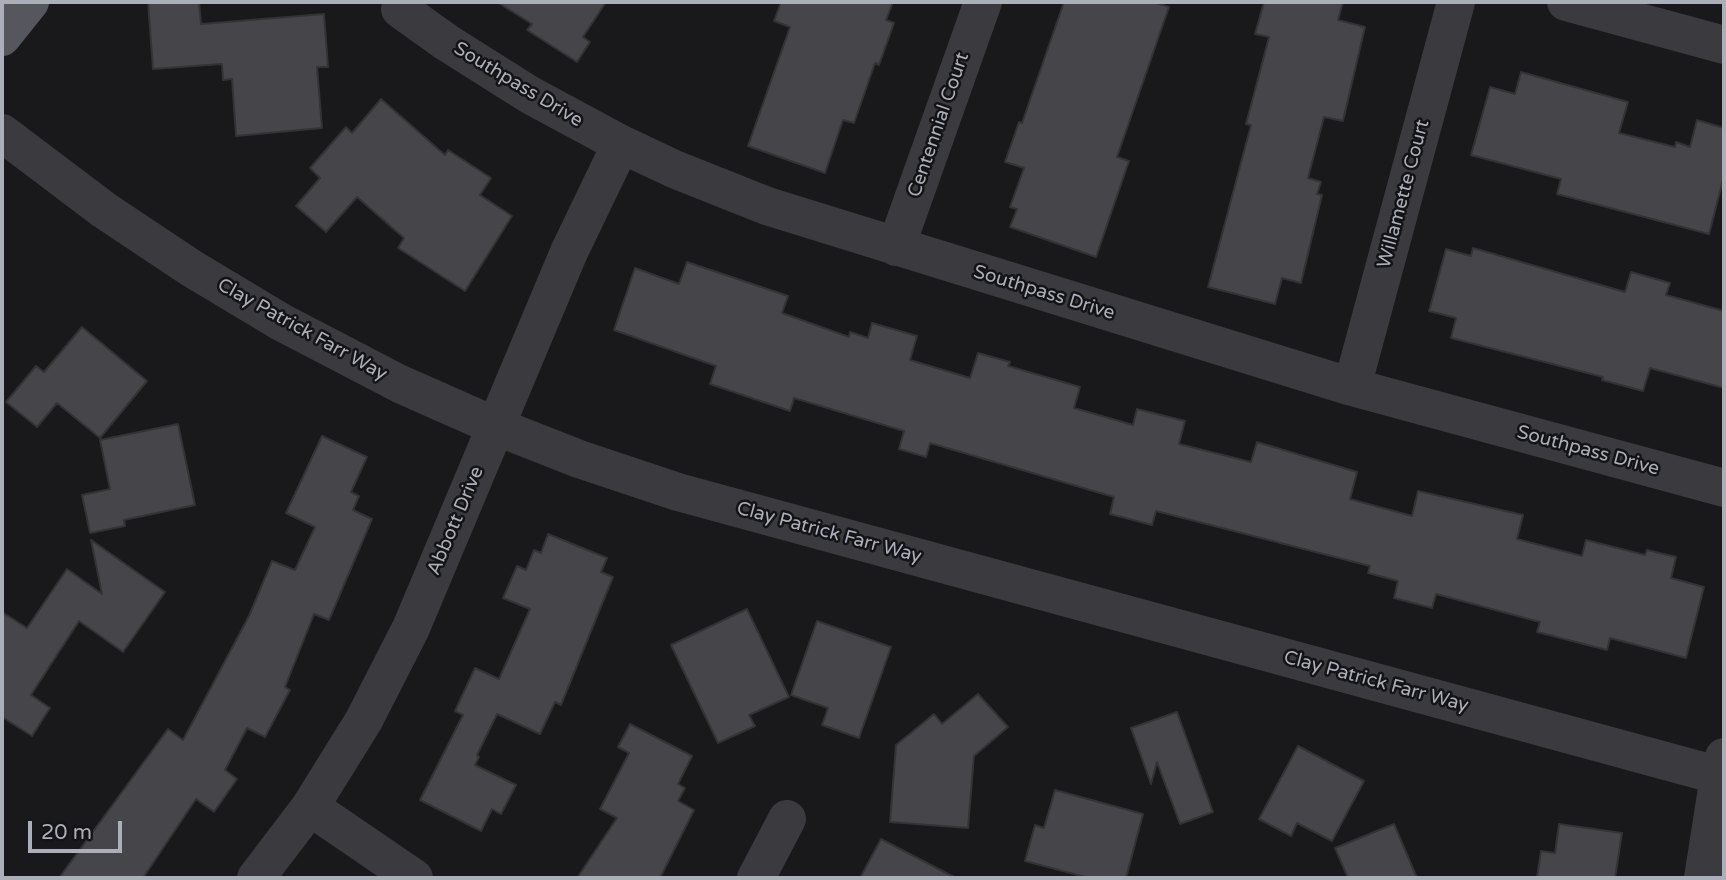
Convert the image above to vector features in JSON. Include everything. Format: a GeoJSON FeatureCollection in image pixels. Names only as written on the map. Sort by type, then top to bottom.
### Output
{"type":"FeatureCollection","features":[{"type":"Feature","properties":{"kind":"main road"},"geometry":{"type":"LineString","coordinates":[[2,37],[30,2]]}},
{"type":"Feature","properties":{"kind":"street","name":"Centennial Court"},"geometry":{"type":"LineString","coordinates":[[896,247],[983,2]]}},
{"type":"Feature","properties":{"kind":"street","name":"Willamette Court"},"geometry":{"type":"LineString","coordinates":[[1352,387],[1456,2]]}},
{"type":"Feature","properties":{"kind":"street"},"geometry":{"type":"LineString","coordinates":[[1566,2],[1724,45]]}},
{"type":"Feature","properties":{"kind":"street","name":"Southpass Drive"},"geometry":{"type":"LineString","coordinates":[[402,5],[446,42],[530,95],[674,169],[767,206],[1352,387],[1724,488]]}},
{"type":"Feature","properties":{"kind":"street","name":"Clay Patrick Farr Way"},"geometry":{"type":"LineString","coordinates":[[2,133],[104,210],[191,268],[281,322],[400,384],[579,459],[678,492],[1723,770]]}},
{"type":"Feature","properties":{"kind":"street","name":"Abbott Drive"},"geometry":{"type":"LineString","coordinates":[[256,878],[310,807],[364,720],[411,628],[569,252],[621,144]]}},
{"type":"Feature","properties":{"kind":"street"},"geometry":{"type":"LineString","coordinates":[[1703,878],[1723,770]]}},
{"type":"Feature","properties":{"kind":"street"},"geometry":{"type":"LineString","coordinates":[[310,807],[414,878]]}},
{"type":"Feature","properties":{"kind":"street"},"geometry":{"type":"LineString","coordinates":[[756,878],[787,819]]}},
{"type":"Feature","properties":{"kind":"building"},"geometry":{"type":"Polygon","coordinates":[[[148,2],[199,2],[201,24],[324,14],[328,67],[317,67],[322,128],[236,136],[232,79],[223,80],[222,64],[153,69],[148,2]]]}},
{"type":"Feature","properties":{"kind":"building"},"geometry":{"type":"Polygon","coordinates":[[[497,2],[606,2],[583,37],[590,42],[577,62],[527,30],[532,24],[497,2]]]}},
{"type":"Feature","properties":{"kind":"building"},"geometry":{"type":"Polygon","coordinates":[[[781,2],[893,2],[886,20],[894,23],[879,65],[875,63],[854,123],[843,120],[825,173],[748,146],[790,27],[774,21],[781,2]]]}},
{"type":"Feature","properties":{"kind":"building"},"geometry":{"type":"Polygon","coordinates":[[[1064,2],[1154,2],[1169,7],[1117,157],[1129,161],[1096,257],[1010,227],[1017,209],[1010,207],[1024,168],[1005,162],[1019,122],[1022,123],[1064,2]]]}},
{"type":"Feature","properties":{"kind":"building"},"geometry":{"type":"Polygon","coordinates":[[[1264,2],[1343,2],[1338,20],[1365,27],[1343,121],[1324,117],[1308,178],[1321,182],[1317,194],[1322,195],[1301,283],[1282,278],[1275,304],[1208,287],[1251,125],[1246,124],[1269,37],[1255,34],[1264,2]]]}},
{"type":"Feature","properties":{"kind":"building"},"geometry":{"type":"Polygon","coordinates":[[[1521,72],[1628,102],[1619,133],[1675,147],[1676,142],[1690,147],[1697,120],[1724,128],[1724,176],[1709,234],[1557,194],[1561,179],[1471,155],[1490,87],[1515,94],[1521,72]]]}},
{"type":"Feature","properties":{"kind":"building"},"geometry":{"type":"Polygon","coordinates":[[[381,99],[445,155],[448,150],[491,178],[480,195],[512,216],[465,291],[398,248],[404,238],[357,197],[326,232],[296,206],[320,178],[310,168],[346,127],[352,133],[381,99]]]}},
{"type":"Feature","properties":{"kind":"building"},"geometry":{"type":"Polygon","coordinates":[[[1473,248],[1625,292],[1631,272],[1670,283],[1666,295],[1724,311],[1724,388],[1650,368],[1643,391],[1602,380],[1603,377],[1451,338],[1456,318],[1429,311],[1446,249],[1471,256],[1473,248]]]}},
{"type":"Feature","properties":{"kind":"building"},"geometry":{"type":"Polygon","coordinates":[[[687,262],[788,296],[782,313],[849,337],[850,332],[868,338],[872,323],[917,336],[910,360],[970,378],[978,353],[1010,362],[1008,366],[1080,387],[1074,408],[1133,425],[1137,409],[1185,421],[1179,444],[1251,462],[1257,442],[1357,472],[1350,499],[1412,516],[1418,491],[1523,515],[1517,539],[1582,556],[1586,540],[1645,555],[1647,550],[1676,557],[1671,578],[1704,587],[1686,658],[1610,638],[1607,650],[1537,632],[1540,622],[1436,594],[1432,608],[1394,598],[1398,581],[1368,573],[1370,566],[1156,511],[1152,525],[1110,514],[1114,497],[930,443],[926,457],[899,449],[904,431],[794,398],[790,411],[710,384],[716,366],[614,330],[635,268],[679,284],[687,262]]]}},
{"type":"Feature","properties":{"kind":"building"},"geometry":{"type":"Polygon","coordinates":[[[82,327],[147,381],[100,438],[57,403],[37,427],[6,402],[36,366],[44,372],[82,327]]]}},
{"type":"Feature","properties":{"kind":"building"},"geometry":{"type":"Polygon","coordinates":[[[178,424],[195,505],[124,520],[125,526],[90,533],[82,495],[110,489],[100,440],[178,424]]]}},
{"type":"Feature","properties":{"kind":"building"},"geometry":{"type":"Polygon","coordinates":[[[322,436],[367,457],[351,492],[359,496],[353,510],[372,519],[329,620],[314,614],[285,687],[290,690],[265,737],[247,728],[225,770],[237,779],[214,812],[196,799],[143,878],[59,878],[168,729],[183,740],[249,616],[272,561],[295,570],[315,527],[286,513],[322,436]]]}},
{"type":"Feature","properties":{"kind":"building"},"geometry":{"type":"Polygon","coordinates":[[[548,534],[607,558],[601,572],[613,577],[561,705],[555,702],[540,734],[497,714],[477,755],[479,757],[475,765],[516,785],[501,814],[492,809],[481,831],[420,800],[463,715],[455,711],[475,668],[499,679],[530,609],[503,598],[517,566],[526,570],[534,550],[541,553],[548,534]]]}},
{"type":"Feature","properties":{"kind":"building"},"geometry":{"type":"Polygon","coordinates":[[[91,540],[165,592],[123,652],[79,621],[31,695],[50,708],[32,736],[2,717],[2,612],[27,628],[67,569],[102,594],[91,540]]]}},
{"type":"Feature","properties":{"kind":"building"},"geometry":{"type":"Polygon","coordinates":[[[747,609],[789,697],[749,715],[755,726],[718,743],[671,645],[747,609]]]}},
{"type":"Feature","properties":{"kind":"building"},"geometry":{"type":"Polygon","coordinates":[[[817,621],[891,647],[859,738],[822,725],[828,708],[791,695],[817,621]]]}},
{"type":"Feature","properties":{"kind":"building"},"geometry":{"type":"Polygon","coordinates":[[[978,694],[1008,727],[974,756],[968,828],[890,822],[896,745],[934,714],[942,724],[978,694]]]}},
{"type":"Feature","properties":{"kind":"building"},"geometry":{"type":"Polygon","coordinates":[[[1177,712],[1213,812],[1180,824],[1157,762],[1151,784],[1131,728],[1177,712]]]}},
{"type":"Feature","properties":{"kind":"building"},"geometry":{"type":"Polygon","coordinates":[[[630,724],[692,756],[678,784],[685,788],[678,801],[694,810],[660,878],[577,878],[617,818],[600,809],[629,753],[618,747],[630,724]]]}},
{"type":"Feature","properties":{"kind":"building"},"geometry":{"type":"Polygon","coordinates":[[[1298,746],[1364,781],[1332,841],[1297,823],[1291,836],[1259,819],[1298,746]]]}},
{"type":"Feature","properties":{"kind":"building"},"geometry":{"type":"Polygon","coordinates":[[[1055,790],[1143,814],[1126,878],[1089,878],[1025,861],[1035,825],[1044,828],[1055,790]]]}},
{"type":"Feature","properties":{"kind":"building"},"geometry":{"type":"Polygon","coordinates":[[[1394,824],[1417,878],[1348,878],[1335,848],[1394,824]]]}},
{"type":"Feature","properties":{"kind":"building"},"geometry":{"type":"Polygon","coordinates":[[[1559,824],[1622,833],[1615,878],[1537,878],[1541,851],[1555,853],[1559,824]]]}},
{"type":"Feature","properties":{"kind":"building"},"geometry":{"type":"Polygon","coordinates":[[[881,839],[956,878],[860,878],[881,839]]]}}]}
